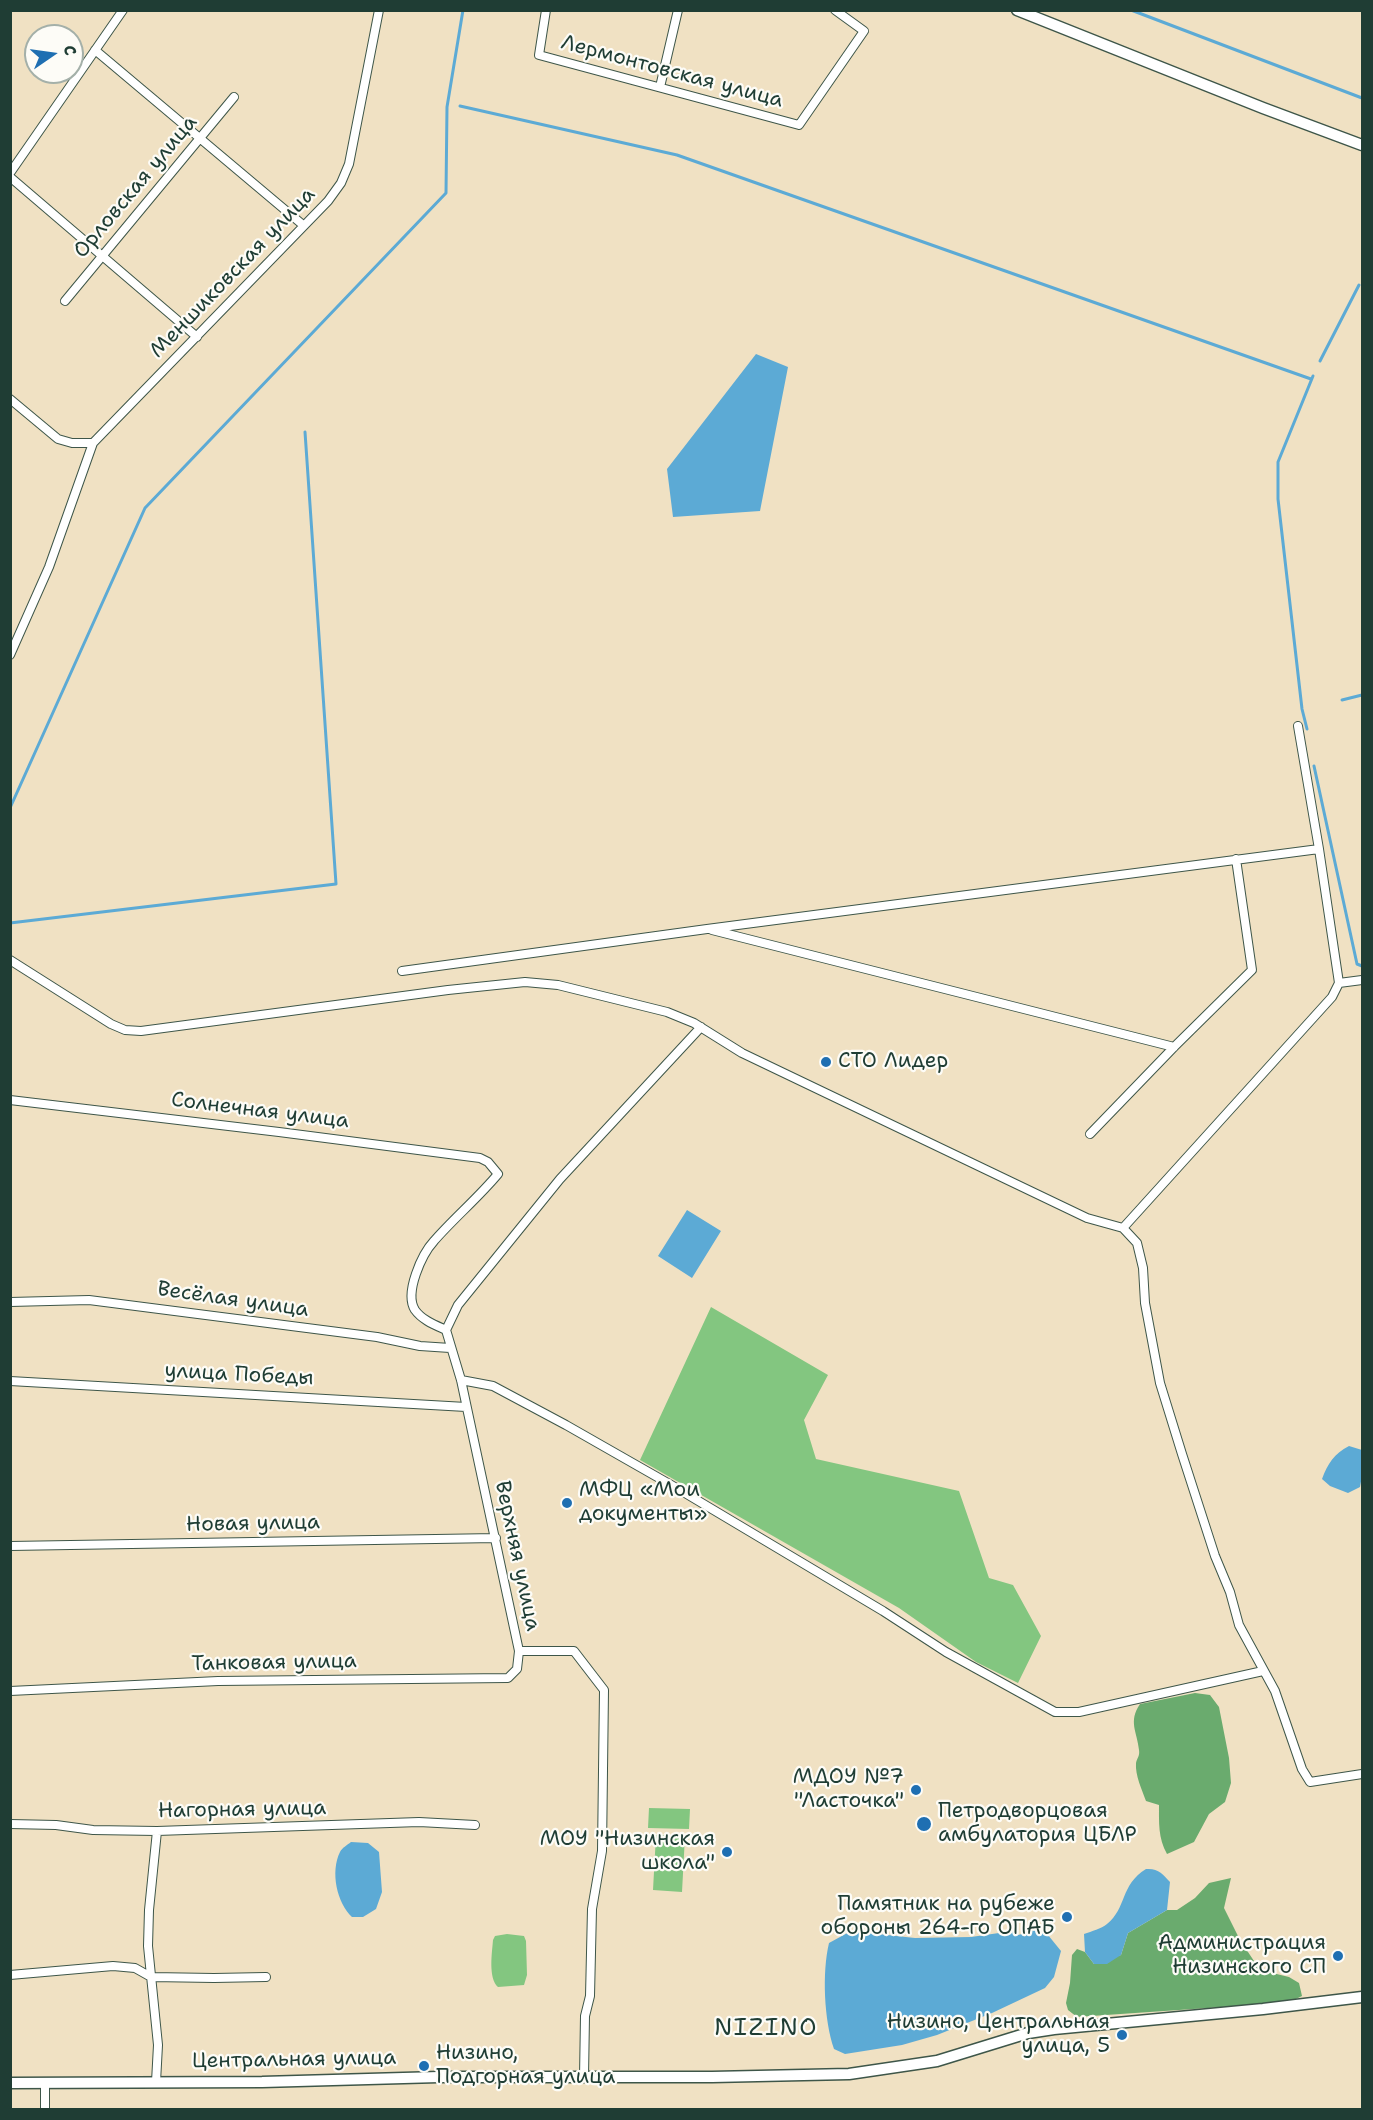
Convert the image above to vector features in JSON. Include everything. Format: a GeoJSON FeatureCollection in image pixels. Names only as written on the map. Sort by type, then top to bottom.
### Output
{"type":"FeatureCollection","features":[{"type":"Feature","properties":{"kind":"street"},"geometry":{"type":"LineString","coordinates":[[123,10],[10,175],[197,337]]}},
{"type":"Feature","properties":{"kind":"street","name":"Меншиковская улица"},"geometry":{"type":"LineString","coordinates":[[93,443],[328,201],[341,183],[349,164],[379,10]]}},
{"type":"Feature","properties":{"kind":"street","name":"Лермонтовская улица"},"geometry":{"type":"LineString","coordinates":[[546,10],[539,55],[799,125],[864,31],[835,10]]}},
{"type":"Feature","properties":{"kind":"street"},"geometry":{"type":"LineString","coordinates":[[660,87],[678,10]]}},
{"type":"Feature","properties":{"kind":"street"},"geometry":{"type":"LineString","coordinates":[[1017,10],[1252,104],[1362,145]]}},
{"type":"Feature","properties":{"kind":"street"},"geometry":{"type":"LineString","coordinates":[[95,50],[303,225]]}},
{"type":"Feature","properties":{"kind":"street","name":"Орловская улица"},"geometry":{"type":"LineString","coordinates":[[65,301],[234,97]]}},
{"type":"Feature","properties":{"kind":"street"},"geometry":{"type":"LineString","coordinates":[[10,399],[58,439],[72,443],[93,443],[49,567],[10,655]]}},
{"type":"Feature","properties":{"kind":"street"},"geometry":{"type":"LineString","coordinates":[[1123,1228],[1324,1005],[1339,983],[1320,849],[1298,726]]}},
{"type":"Feature","properties":{"kind":"street"},"geometry":{"type":"LineString","coordinates":[[402,971],[1320,849]]}},
{"type":"Feature","properties":{"kind":"street"},"geometry":{"type":"LineString","coordinates":[[1090,1134],[1252,970],[1236,859]]}},
{"type":"Feature","properties":{"kind":"street"},"geometry":{"type":"LineString","coordinates":[[707,929],[1174,1047]]}},
{"type":"Feature","properties":{"kind":"street"},"geometry":{"type":"LineString","coordinates":[[10,960],[111,1024],[124,1030],[141,1031],[448,990],[525,982],[558,985],[667,1012],[701,1027],[742,1053],[1087,1218],[1123,1228],[1137,1243],[1143,1268],[1145,1304],[1160,1383],[1215,1556],[1230,1592],[1239,1625],[1275,1691],[1302,1769],[1310,1782],[1362,1774]]}},
{"type":"Feature","properties":{"kind":"street"},"geometry":{"type":"LineString","coordinates":[[1339,983],[1362,980]]}},
{"type":"Feature","properties":{"kind":"street"},"geometry":{"type":"LineString","coordinates":[[446,1330],[458,1305],[560,1179],[701,1027]]}},
{"type":"Feature","properties":{"kind":"street","name":"Солнечная улица"},"geometry":{"type":"LineString","coordinates":[[10,1100],[480,1158],[488,1162],[498,1174],[481,1195],[433,1242],[415,1276],[411,1297],[416,1311],[426,1320],[446,1330]]}},
{"type":"Feature","properties":{"kind":"street","name":"Весёлая улица"},"geometry":{"type":"LineString","coordinates":[[10,1302],[89,1299],[377,1337],[420,1346],[450,1348]]}},
{"type":"Feature","properties":{"kind":"street","name":"Верхняя улица"},"geometry":{"type":"LineString","coordinates":[[446,1330],[461,1380],[519,1651],[574,1651],[604,1690],[602,1851],[592,1909],[590,1996],[585,2016],[584,2077]]}},
{"type":"Feature","properties":{"kind":"street"},"geometry":{"type":"LineString","coordinates":[[461,1380],[493,1386],[566,1425],[883,1611],[946,1652],[1055,1712],[1079,1712],[1263,1671]]}},
{"type":"Feature","properties":{"kind":"street","name":"улица Победы"},"geometry":{"type":"LineString","coordinates":[[10,1381],[466,1407]]}},
{"type":"Feature","properties":{"kind":"street","name":"Новая улица"},"geometry":{"type":"LineString","coordinates":[[10,1546],[496,1538]]}},
{"type":"Feature","properties":{"kind":"street","name":"Танковая улица"},"geometry":{"type":"LineString","coordinates":[[10,1690],[218,1681],[508,1678],[517,1669],[519,1651]]}},
{"type":"Feature","properties":{"kind":"street","name":"Нагорная улица"},"geometry":{"type":"LineString","coordinates":[[10,1824],[56,1825],[93,1830],[157,1831],[419,1822],[475,1825]]}},
{"type":"Feature","properties":{"kind":"street"},"geometry":{"type":"LineString","coordinates":[[156,2082],[158,2045],[148,1946],[149,1910],[157,1831]]}},
{"type":"Feature","properties":{"kind":"street"},"geometry":{"type":"LineString","coordinates":[[10,1975],[112,1966],[135,1968],[151,1977],[266,1977]]}},
{"type":"Feature","properties":{"kind":"street","name":"Центральная улица"},"geometry":{"type":"LineString","coordinates":[[10,2083],[849,2074],[937,2061],[1028,2033],[1054,2029],[1362,1997]]}},
{"type":"Feature","properties":{"kind":"street"},"geometry":{"type":"LineString","coordinates":[[45,2082],[45,2109]]}},
{"type":"Feature","properties":{"kind":"green space"},"geometry":{"type":"Polygon","coordinates":[[[711,1307],[828,1375],[804,1420],[816,1459],[959,1491],[989,1578],[1013,1585],[1041,1636],[1018,1683],[976,1662],[899,1608],[640,1460],[711,1307]]]}},
{"type":"Feature","properties":{"kind":"green space"},"geometry":{"type":"Polygon","coordinates":[[[1195,1693],[1210,1695],[1219,1707],[1229,1758],[1231,1783],[1225,1802],[1209,1814],[1194,1842],[1167,1854],[1159,1824],[1159,1805],[1146,1801],[1138,1777],[1136,1763],[1139,1752],[1134,1716],[1140,1704],[1195,1693]]]}},
{"type":"Feature","properties":{"kind":"green space"},"geometry":{"type":"Polygon","coordinates":[[[649,1808],[690,1809],[689,1829],[648,1828],[649,1808]]]}},
{"type":"Feature","properties":{"kind":"green space"},"geometry":{"type":"Polygon","coordinates":[[[656,1835],[685,1836],[682,1892],[653,1890],[656,1835]]]}},
{"type":"Feature","properties":{"kind":"green space"},"geometry":{"type":"Polygon","coordinates":[[[1231,1878],[1224,1908],[1240,1940],[1260,1970],[1289,1977],[1299,1983],[1302,1996],[1294,2000],[1266,2004],[1077,2017],[1068,2010],[1066,2003],[1072,1955],[1077,1949],[1085,1952],[1094,1964],[1121,1955],[1128,1933],[1167,1910],[1177,1910],[1195,1898],[1209,1883],[1231,1878]]]}},
{"type":"Feature","properties":{"kind":"green space"},"geometry":{"type":"Polygon","coordinates":[[[507,1934],[524,1936],[527,1975],[524,1985],[498,1987],[492,1972],[493,1940],[495,1936],[507,1934]]]}},
{"type":"Feature","properties":{"kind":"water"},"geometry":{"type":"Polygon","coordinates":[[[756,354],[788,367],[760,511],[673,517],[667,469],[756,354]]]}},
{"type":"Feature","properties":{"kind":"water"},"geometry":{"type":"Polygon","coordinates":[[[687,1210],[721,1231],[692,1278],[658,1256],[687,1210]]]}},
{"type":"Feature","properties":{"kind":"water"},"geometry":{"type":"Polygon","coordinates":[[[1349,1446],[1362,1450],[1362,1476],[1360,1487],[1348,1493],[1330,1486],[1322,1479],[1332,1460],[1349,1446]]]}},
{"type":"Feature","properties":{"kind":"water"},"geometry":{"type":"Polygon","coordinates":[[[351,1842],[368,1843],[379,1852],[382,1892],[376,1909],[363,1917],[352,1917],[347,1911],[339,1896],[335,1878],[337,1860],[341,1851],[351,1842]]]}},
{"type":"Feature","properties":{"kind":"water"},"geometry":{"type":"Polygon","coordinates":[[[1146,1869],[1157,1871],[1170,1882],[1167,1910],[1128,1933],[1121,1955],[1107,1964],[1094,1964],[1085,1952],[1084,1934],[1102,1927],[1113,1918],[1132,1882],[1146,1869]]]}},
{"type":"Feature","properties":{"kind":"water"},"geometry":{"type":"Polygon","coordinates":[[[1038,1930],[1048,1935],[1061,1951],[1054,1977],[1045,1988],[937,2035],[902,2045],[845,2054],[834,2049],[825,1996],[825,1968],[829,1943],[851,1931],[915,1938],[971,1937],[1013,1931],[1014,1936],[1022,1934],[1022,1931],[1038,1930]]]}},
{"type":"Feature","properties":{"kind":"waterway"},"geometry":{"type":"LineString","coordinates":[[10,808],[145,508],[446,193],[447,107],[463,10]]}},
{"type":"Feature","properties":{"kind":"waterway"},"geometry":{"type":"LineString","coordinates":[[1131,10],[1362,98]]}},
{"type":"Feature","properties":{"kind":"waterway"},"geometry":{"type":"LineString","coordinates":[[460,106],[677,155],[1311,379]]}},
{"type":"Feature","properties":{"kind":"waterway"},"geometry":{"type":"LineString","coordinates":[[1320,361],[1359,285]]}},
{"type":"Feature","properties":{"kind":"waterway"},"geometry":{"type":"LineString","coordinates":[[1307,729],[1302,709],[1278,499],[1278,462],[1313,376]]}},
{"type":"Feature","properties":{"kind":"waterway"},"geometry":{"type":"LineString","coordinates":[[10,923],[336,884],[305,432]]}},
{"type":"Feature","properties":{"kind":"waterway"},"geometry":{"type":"LineString","coordinates":[[1342,700],[1362,695]]}},
{"type":"Feature","properties":{"kind":"waterway"},"geometry":{"type":"LineString","coordinates":[[1314,766],[1357,964],[1362,966]]}},
{"type":"Feature","properties":{"kind":"place","name":"СТО Лидер"},"geometry":{"type":"Point","coordinates":[826,1062]}},
{"type":"Feature","properties":{"kind":"place","name":"МФЦ «Мои документы»"},"geometry":{"type":"Point","coordinates":[567,1503]}},
{"type":"Feature","properties":{"kind":"place","name":"МДОУ №7 \"Ласточка\""},"geometry":{"type":"Point","coordinates":[916,1790]}},
{"type":"Feature","properties":{"kind":"place","name":"Петродворцовая амбулатория ЦБЛР"},"geometry":{"type":"Point","coordinates":[924,1824]}},
{"type":"Feature","properties":{"kind":"place","name":"МОУ \"Низинская школа\""},"geometry":{"type":"Point","coordinates":[727,1852]}},
{"type":"Feature","properties":{"kind":"place","name":"Памятник на рубеже обороны 264-го ОПАБ"},"geometry":{"type":"Point","coordinates":[1067,1917]}},
{"type":"Feature","properties":{"kind":"place","name":"Администрация Низинского СП"},"geometry":{"type":"Point","coordinates":[1338,1956]}},
{"type":"Feature","properties":{"kind":"place","name":"Низино, Центральная улица, 5"},"geometry":{"type":"Point","coordinates":[1122,2035]}},
{"type":"Feature","properties":{"kind":"place","name":"Низино, Подгорная улица"},"geometry":{"type":"Point","coordinates":[424,2066]}},
{"type":"Feature","properties":{"kind":"district","name":"NIZINO"},"geometry":{"type":"Point","coordinates":[766,2029]}}]}
